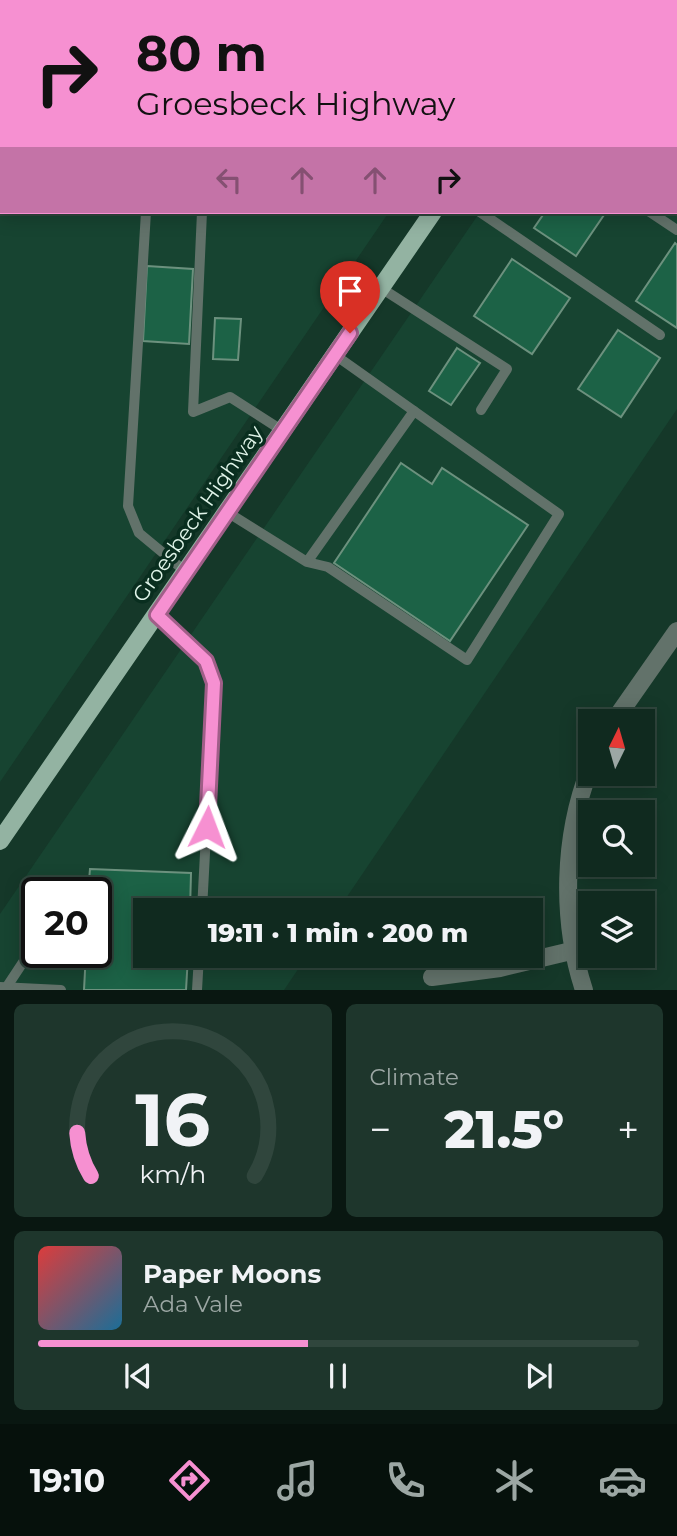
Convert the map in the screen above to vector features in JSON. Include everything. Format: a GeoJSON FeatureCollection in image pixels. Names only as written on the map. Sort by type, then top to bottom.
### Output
{"type":"FeatureCollection","features":[{"type":"Feature","properties":{"kind":"main road","name":"Groesbeck Highway"},"geometry":{"type":"LineString","coordinates":[[0,841],[432,214]]}},
{"type":"Feature","properties":{"kind":"street"},"geometry":{"type":"LineString","coordinates":[[622,709],[677,631]]}},
{"type":"Feature","properties":{"kind":"street"},"geometry":{"type":"LineString","coordinates":[[584,990],[571,951],[571,834],[585,786]]}},
{"type":"Feature","properties":{"kind":"street"},"geometry":{"type":"LineString","coordinates":[[432,977],[500,968],[571,951]]}},
{"type":"Feature","properties":{"kind":"lane"},"geometry":{"type":"LineString","coordinates":[[146,214],[128,506],[139,533],[186,572]]}},
{"type":"Feature","properties":{"kind":"lane"},"geometry":{"type":"LineString","coordinates":[[202,214],[193,412],[230,397],[283,431]]}},
{"type":"Feature","properties":{"kind":"lane"},"geometry":{"type":"LineString","coordinates":[[483,214],[660,335]]}},
{"type":"Feature","properties":{"kind":"lane"},"geometry":{"type":"LineString","coordinates":[[653,214],[677,230]]}},
{"type":"Feature","properties":{"kind":"lane"},"geometry":{"type":"LineString","coordinates":[[381,288],[507,369],[481,410]]}},
{"type":"Feature","properties":{"kind":"lane"},"geometry":{"type":"LineString","coordinates":[[227,512],[307,562],[328,567],[467,660],[559,514],[335,355]]}},
{"type":"Feature","properties":{"kind":"lane"},"geometry":{"type":"LineString","coordinates":[[307,562],[414,411]]}},
{"type":"Feature","properties":{"kind":"lane"},"geometry":{"type":"LineString","coordinates":[[157,615],[206,661],[214,683],[203,898]]}},
{"type":"Feature","properties":{"kind":"lane"},"geometry":{"type":"LineString","coordinates":[[3,987],[21,963]]}},
{"type":"Feature","properties":{"kind":"lane"},"geometry":{"type":"LineString","coordinates":[[197,990],[198,968]]}},
{"type":"Feature","properties":{"kind":"lane"},"geometry":{"type":"LineString","coordinates":[[3,987],[61,990]]}},
{"type":"Feature","properties":{"kind":"shaded area"},"geometry":{"type":"Polygon","coordinates":[[[0,214],[388,214],[0,782],[0,214]]]}},
{"type":"Feature","properties":{"kind":"shaded area"},"geometry":{"type":"Polygon","coordinates":[[[479,214],[677,214],[677,409],[346,898],[133,898],[133,968],[299,968],[284,990],[0,990],[0,914],[21,883],[21,968],[112,968],[112,877],[25,877],[479,214]]]}},
{"type":"Feature","properties":{"kind":"building"},"geometry":{"type":"Polygon","coordinates":[[[544,214],[605,214],[576,256],[534,228],[544,214]]]}},
{"type":"Feature","properties":{"kind":"building"},"geometry":{"type":"Polygon","coordinates":[[[675,243],[677,245],[677,328],[636,301],[675,243]]]}},
{"type":"Feature","properties":{"kind":"building"},"geometry":{"type":"Polygon","coordinates":[[[512,259],[570,298],[532,354],[474,316],[512,259]]]}},
{"type":"Feature","properties":{"kind":"building"},"geometry":{"type":"Polygon","coordinates":[[[147,266],[193,269],[189,344],[143,341],[147,266]]]}},
{"type":"Feature","properties":{"kind":"building"},"geometry":{"type":"Polygon","coordinates":[[[215,318],[241,319],[238,360],[213,359],[215,318]]]}},
{"type":"Feature","properties":{"kind":"building"},"geometry":{"type":"Polygon","coordinates":[[[618,330],[660,358],[621,417],[578,389],[618,330]]]}},
{"type":"Feature","properties":{"kind":"building"},"geometry":{"type":"Polygon","coordinates":[[[457,348],[480,363],[451,405],[429,391],[457,348]]]}},
{"type":"Feature","properties":{"kind":"building"},"geometry":{"type":"Polygon","coordinates":[[[401,463],[432,484],[442,468],[528,525],[450,641],[334,563],[401,463]]]}},
{"type":"Feature","properties":{"kind":"building"},"geometry":{"type":"Polygon","coordinates":[[[90,869],[191,873],[190,898],[133,898],[133,968],[187,968],[186,990],[84,990],[85,968],[112,968],[112,877],[89,877],[90,869]]]}},
{"type":"Feature","properties":{"kind":"route"},"geometry":{"type":"LineString","coordinates":[[207,827],[214,683],[206,661],[157,615],[350,333]]}}]}
